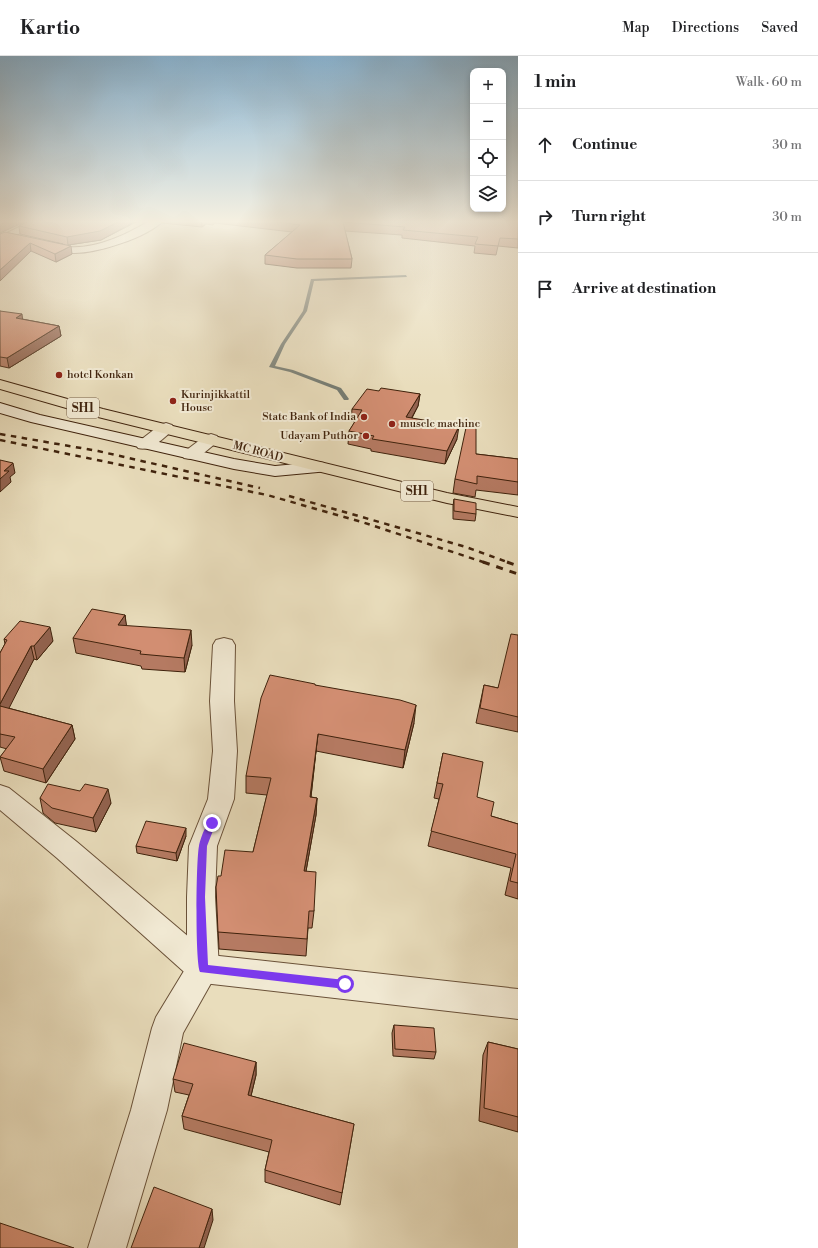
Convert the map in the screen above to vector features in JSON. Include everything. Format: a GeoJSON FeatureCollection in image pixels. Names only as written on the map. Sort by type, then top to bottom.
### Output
{"type":"FeatureCollection","features":[{"type":"Feature","properties":{"kind":"main road","name":"MC ROAD"},"geometry":{"type":"LineString","coordinates":[[0,384],[99,413],[166,428],[447,498],[518,512]]}},
{"type":"Feature","properties":{"kind":"street"},"geometry":{"type":"LineString","coordinates":[[0,408],[144,445],[275,471],[318,467]]}},
{"type":"Feature","properties":{"kind":"street"},"geometry":{"type":"LineString","coordinates":[[144,445],[166,428]]}},
{"type":"Feature","properties":{"kind":"street"},"geometry":{"type":"LineString","coordinates":[[190,455],[211,439]]}},
{"type":"Feature","properties":{"kind":"street"},"geometry":{"type":"LineString","coordinates":[[107,1248],[148,1110],[168,1028],[203,969],[201,897],[203,846],[221,800],[225,751],[222,701],[224,645]]}},
{"type":"Feature","properties":{"kind":"street"},"geometry":{"type":"LineString","coordinates":[[0,795],[67,850],[203,969],[518,1004]]}},
{"type":"Feature","properties":{"kind":"building"},"geometry":{"type":"Polygon","coordinates":[[[0,311],[22,314],[16,318],[59,326],[7,358],[0,357],[0,311]]]}},
{"type":"Feature","properties":{"kind":"building"},"geometry":{"type":"Polygon","coordinates":[[[381,388],[420,394],[406,417],[459,426],[447,451],[372,439],[374,436],[349,431],[362,410],[352,409],[367,389],[379,391],[381,388]]]}},
{"type":"Feature","properties":{"kind":"building"},"geometry":{"type":"Polygon","coordinates":[[[467,423],[476,424],[476,454],[518,459],[518,482],[477,476],[477,484],[455,479],[467,423]]]}},
{"type":"Feature","properties":{"kind":"building"},"geometry":{"type":"Polygon","coordinates":[[[0,460],[13,463],[4,471],[9,471],[0,479],[0,460]]]}},
{"type":"Feature","properties":{"kind":"building"},"geometry":{"type":"Polygon","coordinates":[[[454,499],[476,503],[476,514],[454,511],[454,499]]]}},
{"type":"Feature","properties":{"kind":"building"},"geometry":{"type":"Polygon","coordinates":[[[92,609],[125,615],[118,625],[191,630],[184,658],[140,654],[141,651],[73,638],[92,609]]]}},
{"type":"Feature","properties":{"kind":"building"},"geometry":{"type":"Polygon","coordinates":[[[20,621],[50,627],[34,646],[31,646],[0,704],[0,653],[7,640],[4,639],[20,621]]]}},
{"type":"Feature","properties":{"kind":"building"},"geometry":{"type":"Polygon","coordinates":[[[511,634],[518,635],[518,717],[480,708],[484,685],[498,688],[511,634]]]}},
{"type":"Feature","properties":{"kind":"building"},"geometry":{"type":"Polygon","coordinates":[[[270,675],[315,685],[400,700],[416,705],[405,750],[318,734],[310,797],[317,798],[304,871],[316,872],[314,911],[309,911],[307,939],[218,932],[216,887],[218,876],[221,876],[225,850],[253,852],[271,778],[246,776],[261,698],[270,675]]]}},
{"type":"Feature","properties":{"kind":"building"},"geometry":{"type":"Polygon","coordinates":[[[0,706],[72,725],[43,769],[0,757],[15,737],[0,734],[0,706]]]}},
{"type":"Feature","properties":{"kind":"building"},"geometry":{"type":"Polygon","coordinates":[[[443,753],[483,762],[477,797],[494,802],[491,816],[518,824],[518,883],[510,881],[516,854],[431,831],[443,784],[437,783],[443,753]]]}},
{"type":"Feature","properties":{"kind":"building"},"geometry":{"type":"Polygon","coordinates":[[[48,784],[80,791],[85,784],[108,789],[93,818],[52,808],[40,798],[48,784]]]}},
{"type":"Feature","properties":{"kind":"building"},"geometry":{"type":"Polygon","coordinates":[[[146,821],[186,828],[176,853],[136,846],[146,821]]]}},
{"type":"Feature","properties":{"kind":"building"},"geometry":{"type":"Polygon","coordinates":[[[394,1025],[434,1028],[436,1052],[395,1049],[394,1025]]]}},
{"type":"Feature","properties":{"kind":"building"},"geometry":{"type":"Polygon","coordinates":[[[488,1042],[518,1049],[518,1117],[484,1108],[488,1042]]]}},
{"type":"Feature","properties":{"kind":"building"},"geometry":{"type":"Polygon","coordinates":[[[184,1043],[256,1062],[248,1095],[354,1124],[342,1193],[265,1170],[272,1140],[182,1116],[193,1084],[173,1079],[184,1043]]]}},
{"type":"Feature","properties":{"kind":"building"},"geometry":{"type":"Polygon","coordinates":[[[154,1187],[212,1209],[199,1248],[131,1248],[154,1187]]]}},
{"type":"Feature","properties":{"kind":"building"},"geometry":{"type":"Polygon","coordinates":[[[0,1223],[74,1248],[0,1248],[0,1223]]]}},
{"type":"Feature","properties":{"kind":"waterway"},"geometry":{"type":"LineString","coordinates":[[346,399],[339,389],[291,371],[272,367],[283,344],[305,311],[312,280],[406,276]]}},
{"type":"Feature","properties":{"kind":"railway"},"geometry":{"type":"LineString","coordinates":[[0,434],[98,451],[260,488]]}},
{"type":"Feature","properties":{"kind":"railway"},"geometry":{"type":"LineString","coordinates":[[0,440],[267,495],[362,522],[484,562]]}},
{"type":"Feature","properties":{"kind":"railway"},"geometry":{"type":"LineString","coordinates":[[289,496],[466,547],[510,563]]}},
{"type":"Feature","properties":{"kind":"railway"},"geometry":{"type":"LineString","coordinates":[[484,562],[518,574]]}},
{"type":"Feature","properties":{"kind":"railway"},"geometry":{"type":"LineString","coordinates":[[507,562],[518,566]]}},
{"type":"Feature","properties":{"kind":"place","name":"hotel Konkan"},"geometry":{"type":"Point","coordinates":[59,375]}},
{"type":"Feature","properties":{"kind":"place","name":"Kurinjikkattil House"},"geometry":{"type":"Point","coordinates":[173,401]}},
{"type":"Feature","properties":{"kind":"place","name":"State Bank of India"},"geometry":{"type":"Point","coordinates":[364,417]}},
{"type":"Feature","properties":{"kind":"place","name":"muscle machine"},"geometry":{"type":"Point","coordinates":[392,424]}},
{"type":"Feature","properties":{"kind":"place","name":"Udayam Puthor"},"geometry":{"type":"Point","coordinates":[366,436]}},
{"type":"Feature","properties":{"kind":"route"},"geometry":{"type":"LineString","coordinates":[[212,823],[203,846],[201,897],[203,969],[345,984]]}}]}
